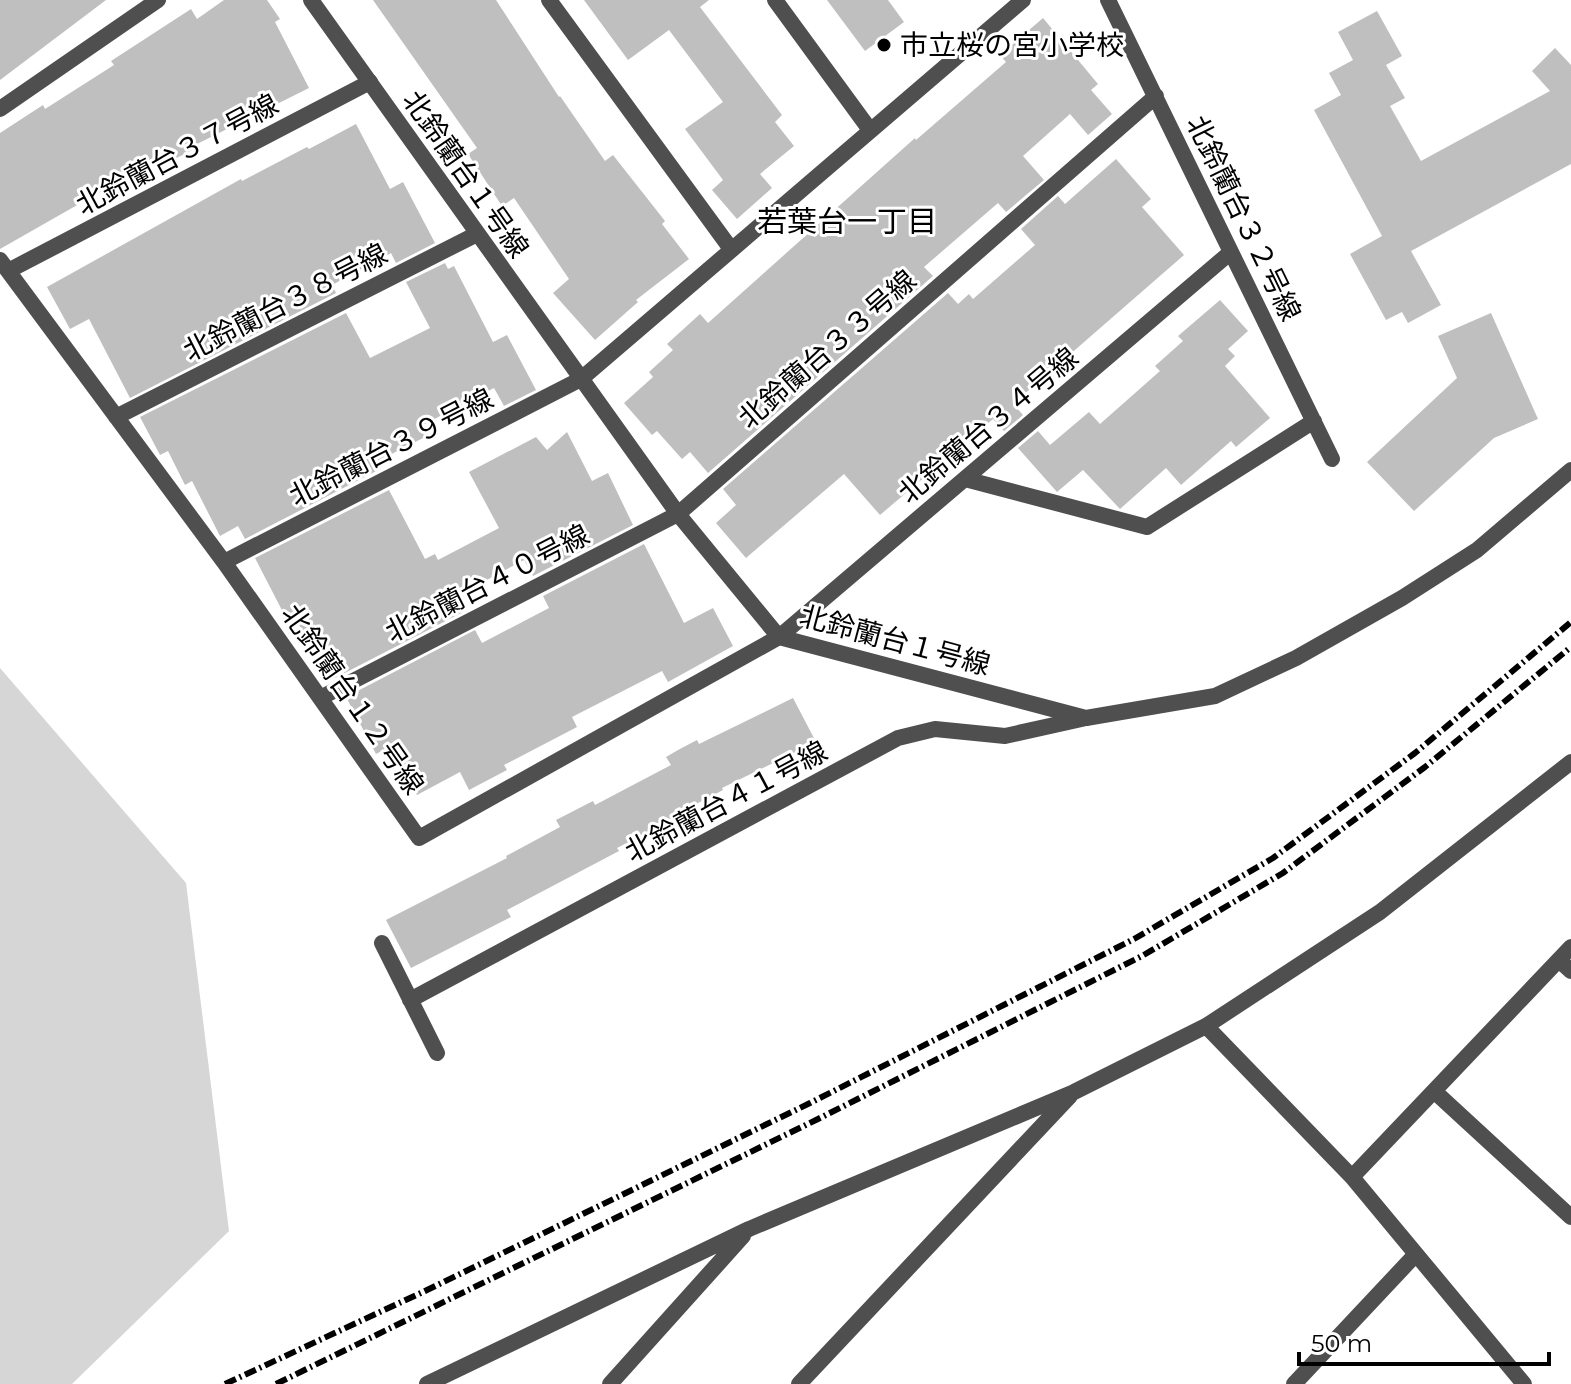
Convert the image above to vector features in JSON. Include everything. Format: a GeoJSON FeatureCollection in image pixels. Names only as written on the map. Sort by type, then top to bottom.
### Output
{"type":"FeatureCollection","features":[{"type":"Feature","properties":{"kind":"street"},"geometry":{"type":"LineString","coordinates":[[0,109],[158,0]]}},
{"type":"Feature","properties":{"kind":"street","name":"北鈴蘭台１号線"},"geometry":{"type":"LineString","coordinates":[[311,0],[678,514],[779,637],[1086,718],[1215,696],[1296,658],[1402,598],[1477,550],[1571,470]]}},
{"type":"Feature","properties":{"kind":"street"},"geometry":{"type":"LineString","coordinates":[[549,0],[731,249]]}},
{"type":"Feature","properties":{"kind":"street"},"geometry":{"type":"LineString","coordinates":[[775,0],[870,130]]}},
{"type":"Feature","properties":{"kind":"street","name":"北鈴蘭台３９号線"},"geometry":{"type":"LineString","coordinates":[[224,562],[581,379],[1023,0]]}},
{"type":"Feature","properties":{"kind":"street","name":"北鈴蘭台３２号線"},"geometry":{"type":"LineString","coordinates":[[1108,0],[1332,459]]}},
{"type":"Feature","properties":{"kind":"street","name":"北鈴蘭台３７号線"},"geometry":{"type":"LineString","coordinates":[[4,265],[370,82]]}},
{"type":"Feature","properties":{"kind":"street","name":"北鈴蘭台３３号線"},"geometry":{"type":"LineString","coordinates":[[678,514],[1156,96]]}},
{"type":"Feature","properties":{"kind":"street","name":"北鈴蘭台３８号線"},"geometry":{"type":"LineString","coordinates":[[116,417],[477,234]]}},
{"type":"Feature","properties":{"kind":"street","name":"北鈴蘭台３４号線"},"geometry":{"type":"LineString","coordinates":[[779,637],[1231,252]]}},
{"type":"Feature","properties":{"kind":"street","name":"北鈴蘭台１２号線"},"geometry":{"type":"LineString","coordinates":[[4,265],[224,562],[419,838],[779,637]]}},
{"type":"Feature","properties":{"kind":"street"},"geometry":{"type":"LineString","coordinates":[[965,479],[1147,527],[1314,421]]}},
{"type":"Feature","properties":{"kind":"street","name":"北鈴蘭台４０号線"},"geometry":{"type":"LineString","coordinates":[[320,698],[678,514]]}},
{"type":"Feature","properties":{"kind":"street","name":"北鈴蘭台４１号線"},"geometry":{"type":"LineString","coordinates":[[410,1000],[898,738],[935,729],[1005,736],[1086,718]]}},
{"type":"Feature","properties":{"kind":"street"},"geometry":{"type":"LineString","coordinates":[[427,1384],[749,1229],[1074,1092],[1206,1026],[1380,912],[1571,762]]}},
{"type":"Feature","properties":{"kind":"street"},"geometry":{"type":"LineString","coordinates":[[382,943],[437,1053]]}},
{"type":"Feature","properties":{"kind":"street"},"geometry":{"type":"LineString","coordinates":[[1352,1177],[1434,1091],[1565,965],[1571,947]]}},
{"type":"Feature","properties":{"kind":"street"},"geometry":{"type":"LineString","coordinates":[[1206,1026],[1352,1177],[1524,1384]]}},
{"type":"Feature","properties":{"kind":"street"},"geometry":{"type":"LineString","coordinates":[[1434,1091],[1571,1217]]}},
{"type":"Feature","properties":{"kind":"street"},"geometry":{"type":"LineString","coordinates":[[799,1384],[1074,1092]]}},
{"type":"Feature","properties":{"kind":"street"},"geometry":{"type":"LineString","coordinates":[[610,1384],[749,1229]]}},
{"type":"Feature","properties":{"kind":"street"},"geometry":{"type":"LineString","coordinates":[[1294,1384],[1416,1254]]}},
{"type":"Feature","properties":{"kind":"shaded area"},"geometry":{"type":"Polygon","coordinates":[[[0,668],[186,883],[229,1231],[72,1384],[0,1384],[0,668]]]}},
{"type":"Feature","properties":{"kind":"building"},"geometry":{"type":"Polygon","coordinates":[[[0,0],[106,0],[0,80],[0,0]]]}},
{"type":"Feature","properties":{"kind":"building"},"geometry":{"type":"Polygon","coordinates":[[[224,0],[267,0],[280,19],[275,22],[309,88],[197,144],[198,147],[161,166],[158,159],[0,249],[0,133],[43,105],[45,109],[114,65],[111,61],[191,9],[197,19],[224,0]]]}},
{"type":"Feature","properties":{"kind":"building"},"geometry":{"type":"Polygon","coordinates":[[[373,0],[496,0],[605,161],[613,155],[665,221],[662,224],[689,259],[636,300],[638,302],[595,340],[553,293],[569,279],[514,198],[502,206],[468,154],[477,148],[373,0]]]}},
{"type":"Feature","properties":{"kind":"building"},"geometry":{"type":"Polygon","coordinates":[[[584,0],[709,0],[700,7],[782,115],[775,122],[794,146],[760,174],[772,188],[737,219],[712,190],[723,180],[685,129],[723,102],[669,30],[628,60],[584,0]]]}},
{"type":"Feature","properties":{"kind":"building"},"geometry":{"type":"Polygon","coordinates":[[[827,0],[888,0],[904,22],[865,51],[827,0]]]}},
{"type":"Feature","properties":{"kind":"building"},"geometry":{"type":"Polygon","coordinates":[[[1377,11],[1402,56],[1386,65],[1405,98],[1390,106],[1421,161],[1550,91],[1532,71],[1555,48],[1571,65],[1571,164],[1411,251],[1441,305],[1408,323],[1402,312],[1386,320],[1350,254],[1382,236],[1314,110],[1341,95],[1329,73],[1353,60],[1338,32],[1377,11]]]}},
{"type":"Feature","properties":{"kind":"building"},"geometry":{"type":"Polygon","coordinates":[[[1043,18],[1098,84],[1091,90],[1112,114],[1088,135],[1070,114],[1023,156],[1044,180],[1006,212],[998,203],[924,267],[933,276],[708,473],[690,452],[682,459],[657,431],[652,435],[624,403],[653,377],[649,372],[673,350],[667,344],[700,314],[708,323],[915,138],[1006,62],[1000,55],[1043,18]]]}},
{"type":"Feature","properties":{"kind":"building"},"geometry":{"type":"Polygon","coordinates":[[[356,124],[390,189],[403,182],[435,243],[396,263],[391,253],[332,285],[336,293],[130,398],[89,319],[70,329],[47,287],[241,179],[356,124]]]}},
{"type":"Feature","properties":{"kind":"building"},"geometry":{"type":"Polygon","coordinates":[[[1116,159],[1151,199],[1142,207],[1184,255],[1021,397],[1023,400],[1016,407],[1023,415],[1004,431],[993,419],[880,515],[844,474],[746,558],[716,523],[736,505],[723,489],[948,293],[958,304],[969,294],[973,299],[1035,245],[1021,229],[1058,196],[1065,204],[1116,159]]]}},
{"type":"Feature","properties":{"kind":"building"},"geometry":{"type":"Polygon","coordinates":[[[445,263],[448,269],[454,266],[493,342],[507,335],[536,390],[504,406],[494,388],[421,426],[427,436],[374,463],[378,470],[245,539],[238,526],[220,536],[192,481],[185,485],[168,451],[160,455],[140,417],[346,313],[370,358],[430,328],[406,282],[445,263]]]}},
{"type":"Feature","properties":{"kind":"building"},"geometry":{"type":"Polygon","coordinates":[[[1220,300],[1248,331],[1228,349],[1235,356],[1225,366],[1270,418],[1236,447],[1231,441],[1181,485],[1166,468],[1120,509],[1083,470],[1057,492],[1018,448],[1038,431],[1050,445],[1089,412],[1100,424],[1160,371],[1155,366],[1183,341],[1178,336],[1220,300]]]}},
{"type":"Feature","properties":{"kind":"building"},"geometry":{"type":"Polygon","coordinates":[[[1491,313],[1538,419],[1494,438],[1414,511],[1367,462],[1457,378],[1438,336],[1491,313]]]}},
{"type":"Feature","properties":{"kind":"building"},"geometry":{"type":"Polygon","coordinates":[[[567,432],[592,481],[608,473],[633,525],[533,576],[524,560],[457,596],[465,611],[335,678],[330,668],[324,671],[293,614],[286,618],[255,558],[389,490],[425,559],[435,554],[438,560],[499,528],[469,472],[536,437],[547,450],[567,432]]]}},
{"type":"Feature","properties":{"kind":"building"},"geometry":{"type":"Polygon","coordinates":[[[644,544],[684,623],[713,608],[733,646],[668,682],[662,671],[572,717],[577,727],[504,765],[507,770],[469,790],[460,772],[417,795],[391,746],[376,754],[346,697],[475,630],[482,643],[549,608],[543,596],[644,544]]]}},
{"type":"Feature","properties":{"kind":"building"},"geometry":{"type":"Polygon","coordinates":[[[793,698],[816,742],[722,788],[671,817],[672,820],[617,848],[619,851],[507,910],[511,917],[411,968],[386,920],[560,827],[556,820],[593,801],[595,805],[671,765],[666,757],[678,750],[697,740],[699,744],[793,698]]]}},
{"type":"Feature","properties":{"kind":"railway"},"geometry":{"type":"LineString","coordinates":[[225,1384],[423,1292],[810,1103],[1134,939],[1273,858],[1415,753],[1571,622]]}},
{"type":"Feature","properties":{"kind":"railway"},"geometry":{"type":"LineString","coordinates":[[276,1384],[818,1119],[1142,956],[1283,873],[1425,767],[1571,647]]}},
{"type":"Feature","properties":{"kind":"place","name":"市立桜の宮小学校"},"geometry":{"type":"Point","coordinates":[884,45]}},
{"type":"Feature","properties":{"kind":"district","name":"若葉台一丁目"},"geometry":{"type":"Point","coordinates":[847,222]}}]}
